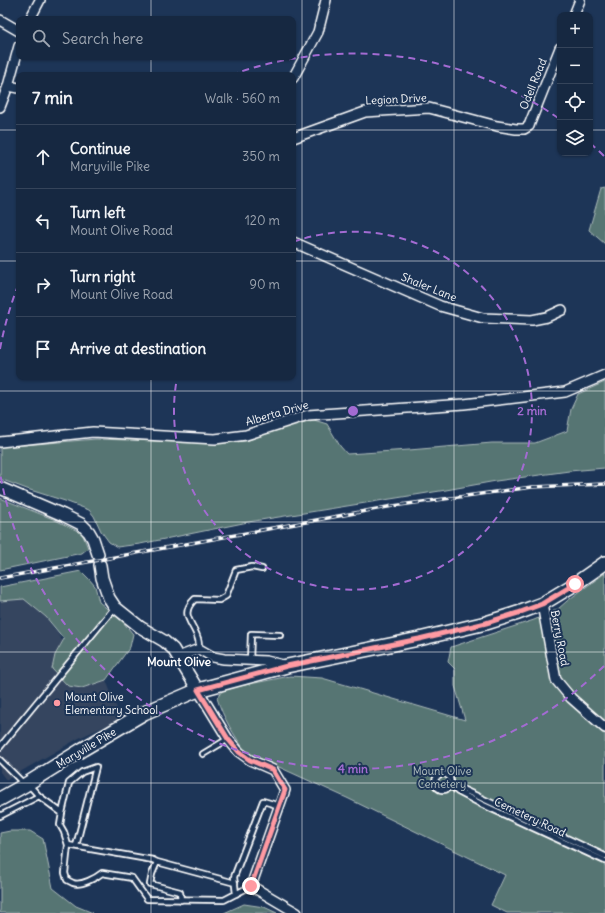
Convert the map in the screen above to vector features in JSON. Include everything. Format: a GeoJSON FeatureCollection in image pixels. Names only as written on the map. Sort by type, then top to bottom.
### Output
{"type":"FeatureCollection","features":[{"type":"Feature","properties":{"kind":"main road","name":"Maryville Pike"},"geometry":{"type":"LineString","coordinates":[[0,799],[144,713],[198,690],[287,666],[419,639],[486,623],[542,604],[575,584],[605,563]]}},
{"type":"Feature","properties":{"kind":"street"},"geometry":{"type":"LineString","coordinates":[[32,16],[40,0]]}},
{"type":"Feature","properties":{"kind":"street"},"geometry":{"type":"LineString","coordinates":[[296,72],[318,32],[326,0]]}},
{"type":"Feature","properties":{"kind":"street"},"geometry":{"type":"LineString","coordinates":[[575,12],[580,0]]}},
{"type":"Feature","properties":{"kind":"street"},"geometry":{"type":"LineString","coordinates":[[0,20],[16,29]]}},
{"type":"Feature","properties":{"kind":"street","name":"Odell Road"},"geometry":{"type":"LineString","coordinates":[[526,128],[529,126],[557,56]]}},
{"type":"Feature","properties":{"kind":"street"},"geometry":{"type":"LineString","coordinates":[[0,107],[8,86],[16,57]]}},
{"type":"Feature","properties":{"kind":"street"},"geometry":{"type":"LineString","coordinates":[[8,86],[16,87]]}},
{"type":"Feature","properties":{"kind":"street","name":"Legion Drive"},"geometry":{"type":"LineString","coordinates":[[296,137],[365,112],[429,108],[497,126],[520,130],[524,130],[526,128]]}},
{"type":"Feature","properties":{"kind":"street","name":"Shaler Lane"},"geometry":{"type":"LineString","coordinates":[[296,243],[440,306],[483,318],[532,320],[547,317],[562,310]]}},
{"type":"Feature","properties":{"kind":"street","name":"Alberta Drive"},"geometry":{"type":"LineString","coordinates":[[0,442],[93,432],[215,438],[246,435],[308,415],[464,404],[565,392],[605,375]]}},
{"type":"Feature","properties":{"kind":"street"},"geometry":{"type":"LineString","coordinates":[[0,488],[63,515],[81,524],[89,532],[94,539],[102,578],[109,598],[115,607],[140,627],[164,641],[173,649],[228,739],[239,752],[250,760],[273,770],[285,790],[251,886],[298,913]]}},
{"type":"Feature","properties":{"kind":"street","name":"Berry Road"},"geometry":{"type":"LineString","coordinates":[[542,604],[556,680],[571,698],[605,728]]}},
{"type":"Feature","properties":{"kind":"street"},"geometry":{"type":"LineString","coordinates":[[178,657],[199,649],[213,657],[250,661],[266,661],[287,666]]}},
{"type":"Feature","properties":{"kind":"lane"},"geometry":{"type":"LineString","coordinates":[[199,649],[195,631],[188,618],[187,612],[191,603],[195,599],[219,600],[226,596],[236,570],[252,567],[262,569]]}},
{"type":"Feature","properties":{"kind":"lane"},"geometry":{"type":"LineString","coordinates":[[0,747],[115,607]]}},
{"type":"Feature","properties":{"kind":"lane"},"geometry":{"type":"LineString","coordinates":[[250,661],[251,634],[280,635]]}},
{"type":"Feature","properties":{"kind":"lane"},"geometry":{"type":"LineString","coordinates":[[203,754],[228,739]]}},
{"type":"Feature","properties":{"kind":"lane"},"geometry":{"type":"LineString","coordinates":[[0,760],[39,796],[62,813]]}},
{"type":"Feature","properties":{"kind":"lane"},"geometry":{"type":"LineString","coordinates":[[76,846],[96,767],[82,772],[69,784],[60,824],[68,845],[65,872],[67,880],[74,884],[83,883],[102,874],[132,878],[147,899],[224,900],[251,886]]}},
{"type":"Feature","properties":{"kind":"lane","name":"Cemetery Road"},"geometry":{"type":"LineString","coordinates":[[605,856],[460,788],[450,785],[458,792],[481,804],[605,861]]}},
{"type":"Feature","properties":{"kind":"lane"},"geometry":{"type":"LineString","coordinates":[[0,816],[39,796]]}},
{"type":"Feature","properties":{"kind":"lane"},"geometry":{"type":"LineString","coordinates":[[236,894],[234,877],[263,801],[280,806]]}},
{"type":"Feature","properties":{"kind":"lane"},"geometry":{"type":"LineString","coordinates":[[68,845],[153,860],[235,883]]}},
{"type":"Feature","properties":{"kind":"lane"},"geometry":{"type":"LineString","coordinates":[[157,862],[150,884],[180,892],[181,900]]}},
{"type":"Feature","properties":{"kind":"shaded area","name":"Mount Olive Elementary School"},"geometry":{"type":"Polygon","coordinates":[[[24,599],[46,617],[64,643],[82,688],[106,680],[121,719],[79,738],[6,780],[0,772],[0,601],[24,599]]]}},
{"type":"Feature","properties":{"kind":"green space"},"geometry":{"type":"Polygon","coordinates":[[[605,188],[605,244],[589,230],[601,189],[605,188]]]}},
{"type":"Feature","properties":{"kind":"green space"},"geometry":{"type":"Polygon","coordinates":[[[605,382],[605,468],[569,471],[496,481],[248,522],[140,544],[117,547],[109,542],[89,510],[0,479],[0,447],[96,439],[221,443],[246,441],[295,424],[314,420],[327,424],[340,446],[347,454],[492,443],[535,443],[567,431],[571,409],[578,394],[605,382]]]}},
{"type":"Feature","properties":{"kind":"green space"},"geometry":{"type":"Polygon","coordinates":[[[0,498],[53,519],[82,533],[88,548],[82,553],[0,570],[0,498]]]}},
{"type":"Feature","properties":{"kind":"green space"},"geometry":{"type":"Polygon","coordinates":[[[81,571],[95,586],[99,602],[123,622],[133,634],[130,647],[106,680],[82,688],[68,686],[52,669],[55,655],[64,639],[46,617],[24,599],[0,601],[0,587],[81,571]]]}},
{"type":"Feature","properties":{"kind":"green space","name":"Mount Olive Cemetery"},"geometry":{"type":"Polygon","coordinates":[[[605,573],[605,913],[507,913],[491,905],[505,875],[347,798],[246,752],[229,726],[217,698],[222,691],[290,676],[322,678],[465,720],[455,686],[455,669],[448,662],[451,647],[534,620],[558,609],[605,573]]]}},
{"type":"Feature","properties":{"kind":"green space"},"geometry":{"type":"Polygon","coordinates":[[[10,831],[30,831],[43,839],[53,888],[76,906],[93,913],[0,913],[0,833],[10,831]]]}},
{"type":"Feature","properties":{"kind":"green space"},"geometry":{"type":"Polygon","coordinates":[[[244,904],[264,907],[277,913],[224,913],[244,904]]]}},
{"type":"Feature","properties":{"kind":"railway"},"geometry":{"type":"LineString","coordinates":[[0,578],[393,506],[532,487],[605,484]]}},
{"type":"Feature","properties":{"kind":"place","name":"Mount Olive Elementary School"},"geometry":{"type":"Point","coordinates":[57,703]}},
{"type":"Feature","properties":{"kind":"district","name":"Mount Olive"},"geometry":{"type":"Point","coordinates":[179,661]}},
{"type":"Feature","properties":{"kind":"route"},"geometry":{"type":"LineString","coordinates":[[251,886],[285,790],[273,770],[250,760],[239,752],[228,739],[198,690],[287,666],[419,639],[486,623],[542,604],[575,584]]}}]}
